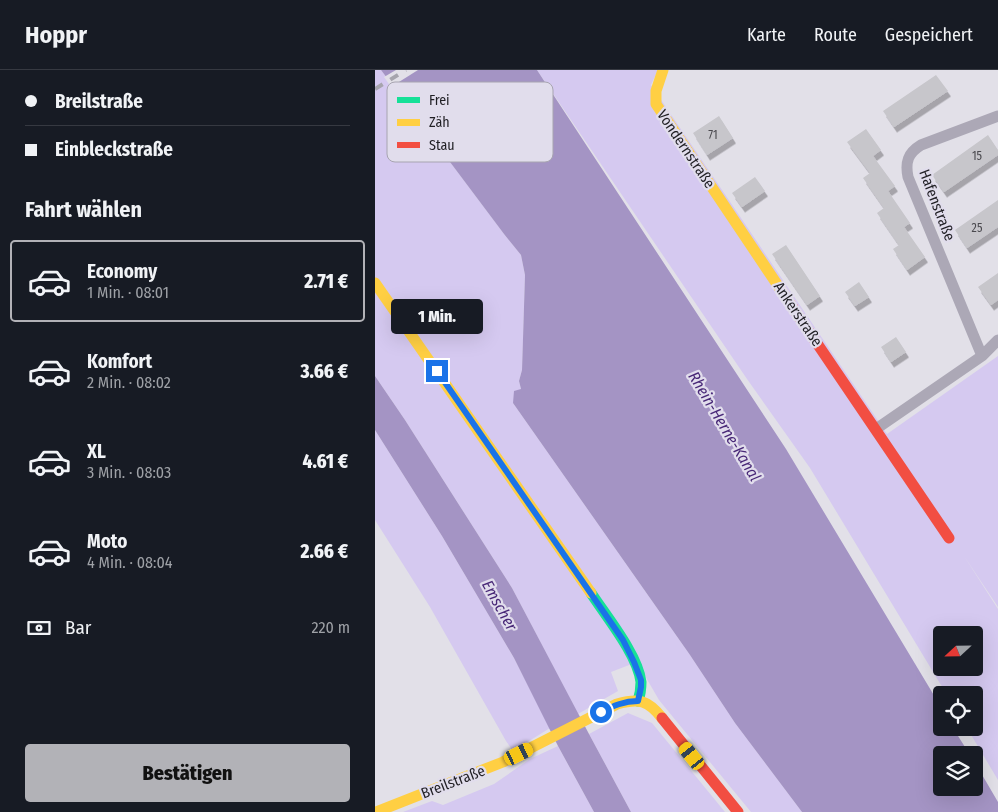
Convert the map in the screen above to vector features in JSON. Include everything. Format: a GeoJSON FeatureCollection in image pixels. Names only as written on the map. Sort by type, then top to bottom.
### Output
{"type":"FeatureCollection","features":[{"type":"Feature","properties":{"kind":"street","name":"Vondernstraße"},"geometry":{"type":"LineString","coordinates":[[663,70],[655,88],[656,104],[719,198]]}},
{"type":"Feature","properties":{"kind":"street","name":"Hafenstraße"},"geometry":{"type":"LineString","coordinates":[[982,356],[908,177],[907,161],[912,151],[921,145],[998,116]]}},
{"type":"Feature","properties":{"kind":"street","name":"Ankerstraße"},"geometry":{"type":"LineString","coordinates":[[719,198],[949,538]]}},
{"type":"Feature","properties":{"kind":"street"},"geometry":{"type":"LineString","coordinates":[[375,283],[623,640],[641,680],[638,701],[653,707],[738,812]]}},
{"type":"Feature","properties":{"kind":"street"},"geometry":{"type":"LineString","coordinates":[[876,429],[982,356],[998,340]]}},
{"type":"Feature","properties":{"kind":"street","name":"Breilstraße"},"geometry":{"type":"LineString","coordinates":[[376,812],[503,762],[612,706],[638,701]]}},
{"type":"Feature","properties":{"kind":"shaded area"},"geometry":{"type":"Polygon","coordinates":[[[375,70],[381,70],[390,82],[387,82],[387,162],[450,162],[521,255],[525,275],[522,370],[519,381],[521,389],[513,403],[690,655],[735,723],[802,812],[751,812],[659,700],[637,662],[611,672],[618,691],[578,714],[512,588],[375,376],[375,70]]]}},
{"type":"Feature","properties":{"kind":"shaded area"},"geometry":{"type":"Polygon","coordinates":[[[537,70],[658,70],[651,85],[887,434],[998,356],[998,607],[964,556],[998,609],[998,780],[983,755],[983,746],[978,746],[972,736],[983,736],[983,686],[942,686],[936,676],[983,676],[983,626],[933,626],[933,672],[810,468],[747,379],[553,94],[553,82],[545,82],[537,70]]]}},
{"type":"Feature","properties":{"kind":"shaded area"},"geometry":{"type":"Polygon","coordinates":[[[375,430],[442,536],[514,658],[550,728],[513,751],[430,607],[375,520],[375,430]]]}},
{"type":"Feature","properties":{"kind":"shaded area"},"geometry":{"type":"Polygon","coordinates":[[[628,713],[652,723],[725,812],[631,812],[589,734],[628,713]]]}},
{"type":"Feature","properties":{"kind":"shaded area"},"geometry":{"type":"Polygon","coordinates":[[[558,746],[594,812],[403,812],[432,801],[443,805],[494,784],[530,759],[558,746]]]}},
{"type":"Feature","properties":{"kind":"water"},"geometry":{"type":"Polygon","coordinates":[[[381,70],[537,70],[545,82],[390,82],[381,70]]]}},
{"type":"Feature","properties":{"kind":"water","name":"Rhein-Herne-Kanal"},"geometry":{"type":"Polygon","coordinates":[[[553,94],[786,449],[933,694],[933,736],[958,736],[964,746],[933,746],[933,796],[983,796],[983,776],[998,802],[998,812],[802,812],[735,723],[690,655],[513,403],[514,391],[521,389],[519,381],[522,370],[525,275],[521,255],[450,162],[553,162],[553,94]]]}},
{"type":"Feature","properties":{"kind":"water","name":"Emscher"},"geometry":{"type":"Polygon","coordinates":[[[375,376],[512,588],[631,812],[594,812],[558,746],[514,658],[442,536],[375,430],[375,376]]]}},
{"type":"Feature","properties":{"kind":"pier"},"geometry":{"type":"Polygon","coordinates":[[[396,70],[418,70],[399,82],[388,82],[384,77],[396,70]]]}},
{"type":"Feature","properties":{"kind":"building"},"geometry":{"type":"Polygon","coordinates":[[[936,75],[948,91],[894,127],[883,111],[936,75]]]}},
{"type":"Feature","properties":{"kind":"building"},"geometry":{"type":"Polygon","coordinates":[[[719,116],[733,138],[707,155],[693,133],[719,116]]]}},
{"type":"Feature","properties":{"kind":"building"},"geometry":{"type":"Polygon","coordinates":[[[866,129],[881,150],[873,156],[895,186],[888,191],[910,223],[904,227],[925,257],[907,270],[893,249],[899,245],[877,213],[884,208],[863,178],[870,173],[847,142],[866,129]]]}},
{"type":"Feature","properties":{"kind":"building"},"geometry":{"type":"Polygon","coordinates":[[[988,135],[998,150],[998,155],[944,192],[932,175],[988,135]]]}},
{"type":"Feature","properties":{"kind":"building"},"geometry":{"type":"Polygon","coordinates":[[[755,177],[765,191],[742,207],[732,193],[755,177]]]}},
{"type":"Feature","properties":{"kind":"building"},"geometry":{"type":"Polygon","coordinates":[[[998,200],[998,227],[967,248],[955,230],[998,200]]]}},
{"type":"Feature","properties":{"kind":"building"},"geometry":{"type":"Polygon","coordinates":[[[786,245],[820,296],[807,305],[772,254],[786,245]]]}},
{"type":"Feature","properties":{"kind":"building"},"geometry":{"type":"Polygon","coordinates":[[[998,273],[998,300],[991,305],[978,287],[998,273]]]}},
{"type":"Feature","properties":{"kind":"building"},"geometry":{"type":"Polygon","coordinates":[[[859,282],[869,297],[855,306],[845,292],[859,282]]]}},
{"type":"Feature","properties":{"kind":"building"},"geometry":{"type":"Polygon","coordinates":[[[896,337],[906,352],[891,362],[881,347],[896,337]]]}},
{"type":"Feature","properties":{"kind":"railway"},"geometry":{"type":"LineString","coordinates":[[375,89],[406,70]]}},
{"type":"Feature","properties":{"kind":"traffic: fast"},"geometry":{"type":"LineString","coordinates":[[591,593],[621,636],[639,671],[641,682],[638,701]]}},
{"type":"Feature","properties":{"kind":"traffic: slow"},"geometry":{"type":"LineString","coordinates":[[663,70],[656,91],[656,104],[791,305]]}},
{"type":"Feature","properties":{"kind":"traffic: slow"},"geometry":{"type":"LineString","coordinates":[[375,283],[591,593]]}},
{"type":"Feature","properties":{"kind":"traffic: slow"},"geometry":{"type":"LineString","coordinates":[[376,812],[503,762],[617,704],[631,701],[643,702],[652,707],[662,718]]}},
{"type":"Feature","properties":{"kind":"traffic: jam"},"geometry":{"type":"LineString","coordinates":[[791,305],[949,538]]}},
{"type":"Feature","properties":{"kind":"traffic: jam"},"geometry":{"type":"LineString","coordinates":[[662,718],[738,812]]}},
{"type":"Feature","properties":{"kind":"route"},"geometry":{"type":"LineString","coordinates":[[437,371],[623,640],[629,652],[641,680],[638,701],[622,703],[601,712]]}}]}
